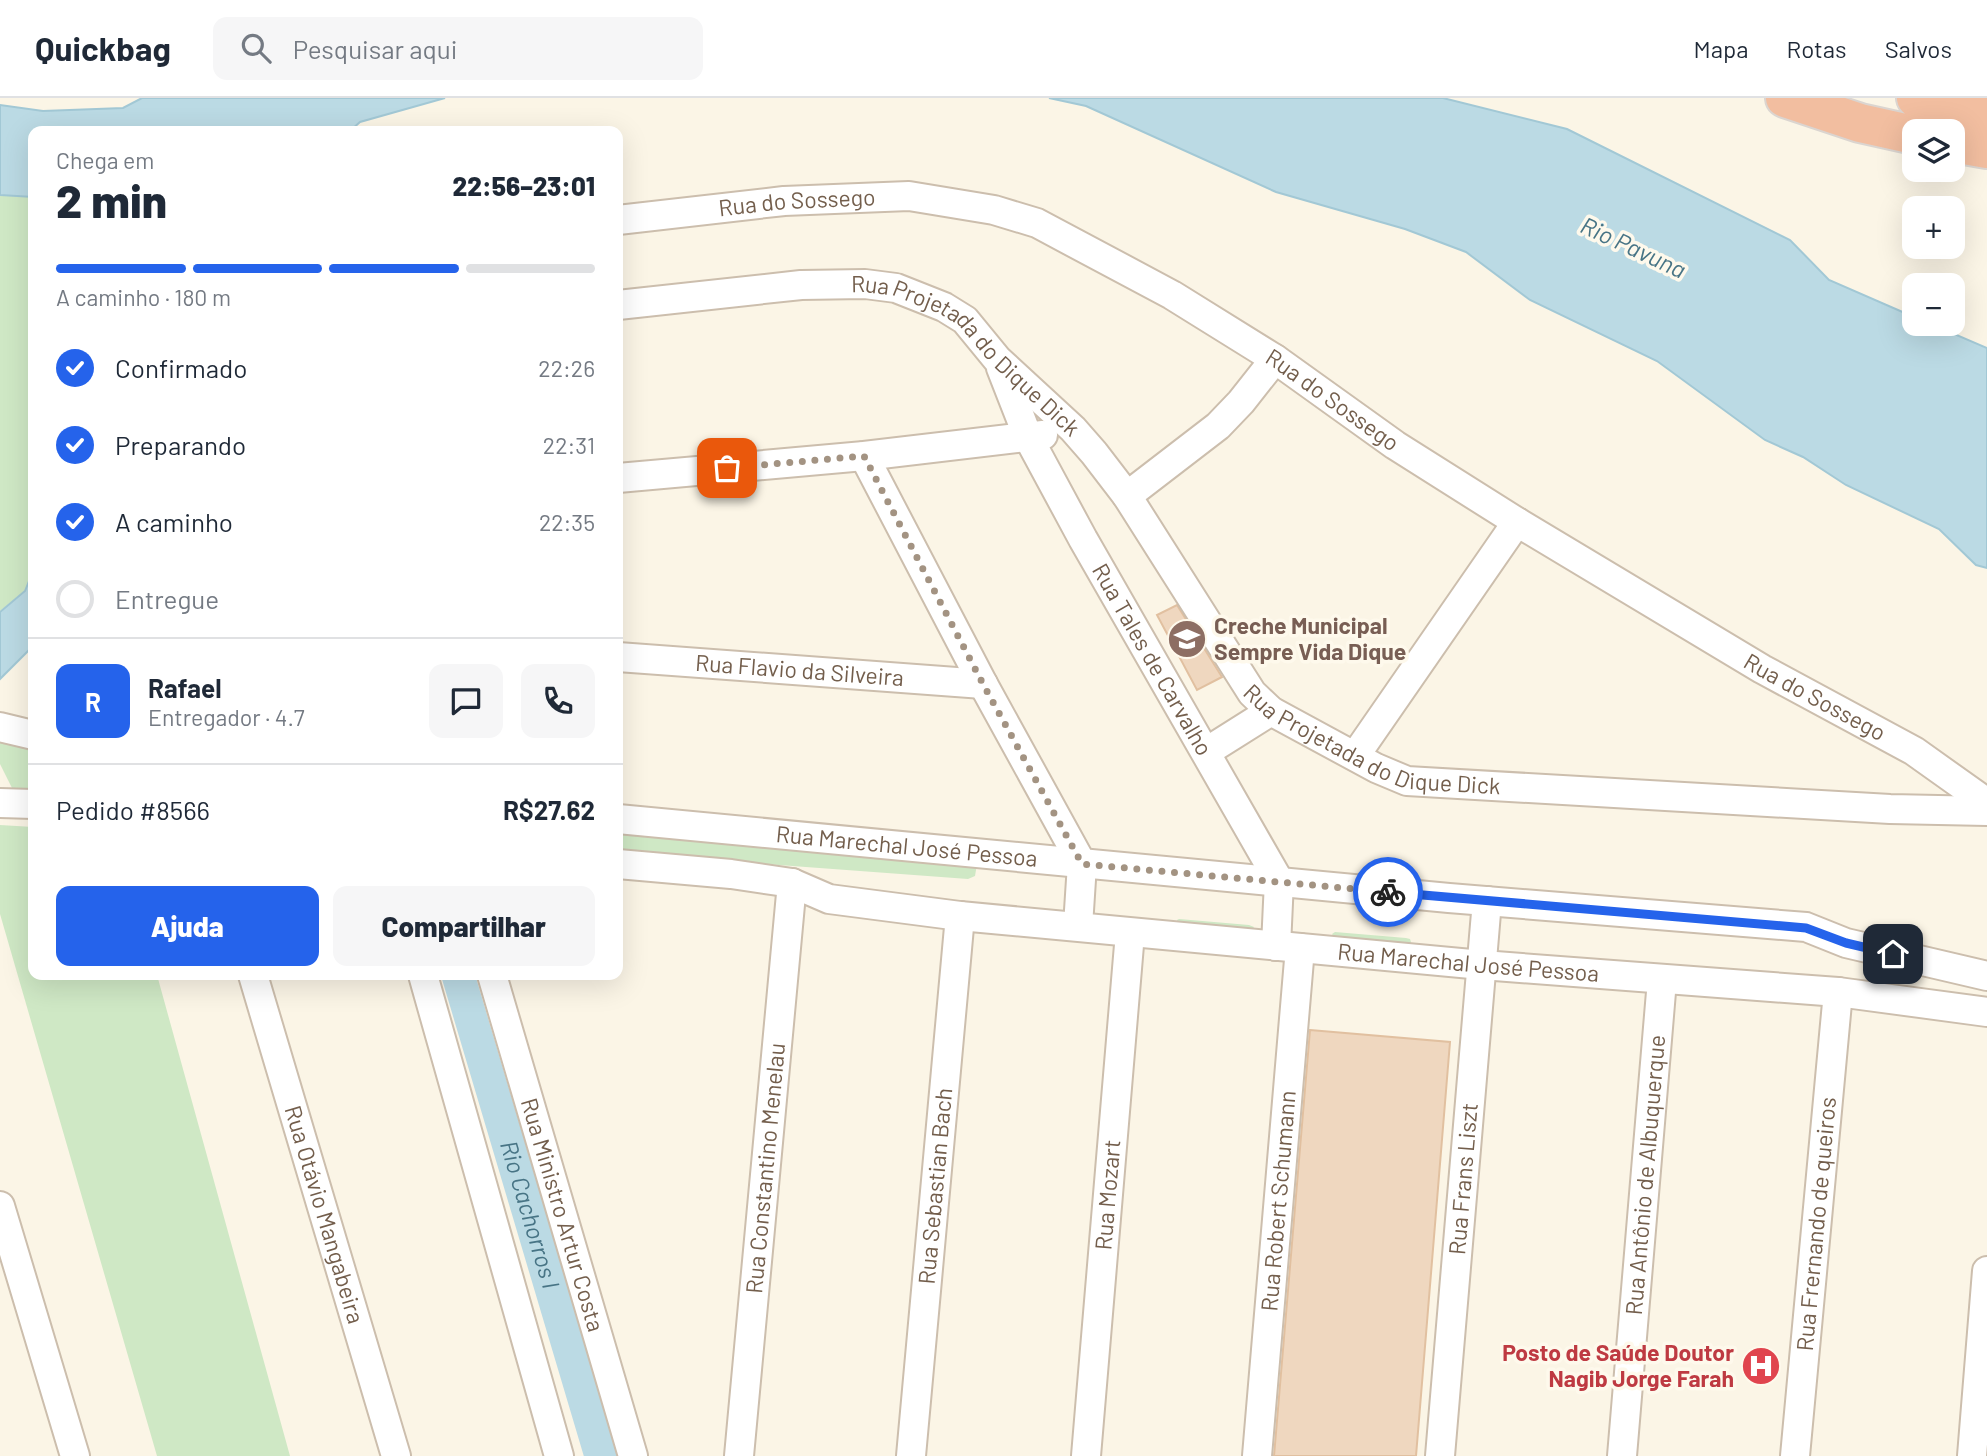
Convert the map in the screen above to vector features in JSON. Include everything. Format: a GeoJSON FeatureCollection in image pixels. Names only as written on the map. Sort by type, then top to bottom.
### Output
{"type":"FeatureCollection","features":[{"type":"Feature","properties":{"kind":"highway"},"geometry":{"type":"LineString","coordinates":[[1785,98],[1860,123],[1902,132]]}},
{"type":"Feature","properties":{"kind":"highway"},"geometry":{"type":"LineString","coordinates":[[1916,98],[1987,115]]}},
{"type":"Feature","properties":{"kind":"highway"},"geometry":{"type":"LineString","coordinates":[[1965,145],[1987,149]]}},
{"type":"Feature","properties":{"kind":"street","name":"Rua do Sossego"},"geometry":{"type":"LineString","coordinates":[[623,219],[784,201],[909,196],[994,211],[1037,223],[1172,295],[1275,359],[1395,445],[1517,522],[1762,669],[1914,751],[1987,803]]}},
{"type":"Feature","properties":{"kind":"street","name":"Rua Projetada do Dique Dick"},"geometry":{"type":"LineString","coordinates":[[623,304],[801,285],[866,284],[896,288],[944,307],[965,320],[998,359],[1073,429],[1127,496],[1252,693],[1271,711],[1376,768],[1408,781],[1862,807],[1987,811]]}},
{"type":"Feature","properties":{"kind":"street","name":"Rua Tales de Carvalho"},"geometry":{"type":"LineString","coordinates":[[998,359],[1028,438],[1279,881]]}},
{"type":"Feature","properties":{"kind":"street"},"geometry":{"type":"LineString","coordinates":[[1127,496],[1218,426],[1275,359]]}},
{"type":"Feature","properties":{"kind":"street"},"geometry":{"type":"LineString","coordinates":[[623,478],[864,456],[1028,438],[1073,429]]}},
{"type":"Feature","properties":{"kind":"street"},"geometry":{"type":"LineString","coordinates":[[864,456],[983,684],[1082,864],[1078,926]]}},
{"type":"Feature","properties":{"kind":"street"},"geometry":{"type":"LineString","coordinates":[[1355,757],[1517,522]]}},
{"type":"Feature","properties":{"kind":"street","name":"Rua Flavio da Silveira"},"geometry":{"type":"LineString","coordinates":[[623,657],[983,684]]}},
{"type":"Feature","properties":{"kind":"street"},"geometry":{"type":"LineString","coordinates":[[1206,752],[1271,711]]}},
{"type":"Feature","properties":{"kind":"street"},"geometry":{"type":"LineString","coordinates":[[0,727],[28,735]]}},
{"type":"Feature","properties":{"kind":"street"},"geometry":{"type":"LineString","coordinates":[[0,803],[28,804]]}},
{"type":"Feature","properties":{"kind":"street","name":"Rua Marechal José Pessoa"},"geometry":{"type":"LineString","coordinates":[[623,819],[1082,864],[1806,928],[1846,943],[1987,976]]}},
{"type":"Feature","properties":{"kind":"street","name":"Rua Marechal José Pessoa"},"geometry":{"type":"LineString","coordinates":[[623,864],[731,874],[792,883],[829,899],[960,916],[1482,965],[1838,992],[1987,1012]]}},
{"type":"Feature","properties":{"kind":"street","name":"Rua Robert Schumann"},"geometry":{"type":"LineString","coordinates":[[1257,1456],[1288,947],[1279,881]]}},
{"type":"Feature","properties":{"kind":"street","name":"Rua Constantino Menelau"},"geometry":{"type":"LineString","coordinates":[[739,1456],[792,883]]}},
{"type":"Feature","properties":{"kind":"street","name":"Rua Frans Liszt"},"geometry":{"type":"LineString","coordinates":[[1440,1456],[1487,901]]}},
{"type":"Feature","properties":{"kind":"street","name":"Rua Sebastian Bach"},"geometry":{"type":"LineString","coordinates":[[912,1456],[960,916]]}},
{"type":"Feature","properties":{"kind":"street","name":"Rua Mozart"},"geometry":{"type":"LineString","coordinates":[[1086,1456],[1130,933]]}},
{"type":"Feature","properties":{"kind":"street","name":"Rua Otávio Mangabeira"},"geometry":{"type":"LineString","coordinates":[[254,980],[396,1456]]}},
{"type":"Feature","properties":{"kind":"street"},"geometry":{"type":"LineString","coordinates":[[424,980],[559,1456]]}},
{"type":"Feature","properties":{"kind":"street","name":"Rua Ministro Artur Costa"},"geometry":{"type":"LineString","coordinates":[[493,980],[633,1456]]}},
{"type":"Feature","properties":{"kind":"street","name":"Rua Antônio de Albuquerque"},"geometry":{"type":"LineString","coordinates":[[1622,1456],[1662,980]]}},
{"type":"Feature","properties":{"kind":"street","name":"Rua Frernando de queiros"},"geometry":{"type":"LineString","coordinates":[[1795,1456],[1838,992]]}},
{"type":"Feature","properties":{"kind":"street"},"geometry":{"type":"LineString","coordinates":[[0,1206],[75,1456]]}},
{"type":"Feature","properties":{"kind":"street"},"geometry":{"type":"LineString","coordinates":[[1972,1456],[1987,1271]]}},
{"type":"Feature","properties":{"kind":"green space"},"geometry":{"type":"Polygon","coordinates":[[[0,195],[28,197],[28,584],[25,591],[0,611],[0,195]]]}},
{"type":"Feature","properties":{"kind":"green space"},"geometry":{"type":"Polygon","coordinates":[[[0,741],[28,749],[28,792],[13,790],[0,764],[0,741]]]}},
{"type":"Feature","properties":{"kind":"green space"},"geometry":{"type":"Polygon","coordinates":[[[0,825],[28,827],[28,980],[158,980],[290,1456],[157,1456],[0,914],[0,825]]]}},
{"type":"Feature","properties":{"kind":"green space"},"geometry":{"type":"Polygon","coordinates":[[[623,831],[977,864],[975,876],[968,879],[623,853],[623,831]]]}},
{"type":"Feature","properties":{"kind":"green space"},"geometry":{"type":"Polygon","coordinates":[[[1179,919],[1254,927],[1252,930],[1178,924],[1179,919]]]}},
{"type":"Feature","properties":{"kind":"green space"},"geometry":{"type":"Polygon","coordinates":[[[1335,932],[1406,938],[1411,942],[1335,938],[1332,934],[1335,932]]]}},
{"type":"Feature","properties":{"kind":"water"},"geometry":{"type":"Polygon","coordinates":[[[142,98],[445,98],[360,122],[356,126],[28,126],[28,197],[0,195],[0,105],[43,111],[123,108],[142,98]]]}},
{"type":"Feature","properties":{"kind":"water","name":"Rio Pavuna"},"geometry":{"type":"Polygon","coordinates":[[[1049,98],[1443,98],[1567,129],[1790,240],[1829,280],[1902,312],[1902,336],[1959,336],[1987,348],[1987,568],[1976,565],[1939,529],[1846,485],[1803,457],[1765,440],[1657,361],[1530,300],[1466,252],[1405,229],[1276,192],[1086,106],[1049,98]]]}},
{"type":"Feature","properties":{"kind":"water"},"geometry":{"type":"Polygon","coordinates":[[[28,584],[28,651],[0,679],[0,612],[25,591],[28,584]]]}},
{"type":"Feature","properties":{"kind":"building"},"geometry":{"type":"Polygon","coordinates":[[[1177,605],[1222,677],[1197,690],[1157,615],[1177,605]]]}},
{"type":"Feature","properties":{"kind":"building"},"geometry":{"type":"Polygon","coordinates":[[[1310,1030],[1450,1042],[1416,1456],[1274,1456],[1310,1030]]]}},
{"type":"Feature","properties":{"kind":"waterway","name":"Rio Cachorros I"},"geometry":{"type":"LineString","coordinates":[[459,980],[601,1456]]}},
{"type":"Feature","properties":{"kind":"way so far"},"geometry":{"type":"LineString","coordinates":[[727,468],[864,456],[983,684],[1082,864],[1388,892]]}},
{"type":"Feature","properties":{"kind":"place","name":"Creche Municipal Sempre Vida Dique"},"geometry":{"type":"Point","coordinates":[1187,639]}},
{"type":"Feature","properties":{"kind":"place","name":"Posto de Saúde Doutor Nagib Jorge Farah"},"geometry":{"type":"Point","coordinates":[1761,1366]}},
{"type":"Feature","properties":{"kind":"route"},"geometry":{"type":"LineString","coordinates":[[1388,892],[1806,928],[1846,943],[1893,954]]}}]}
